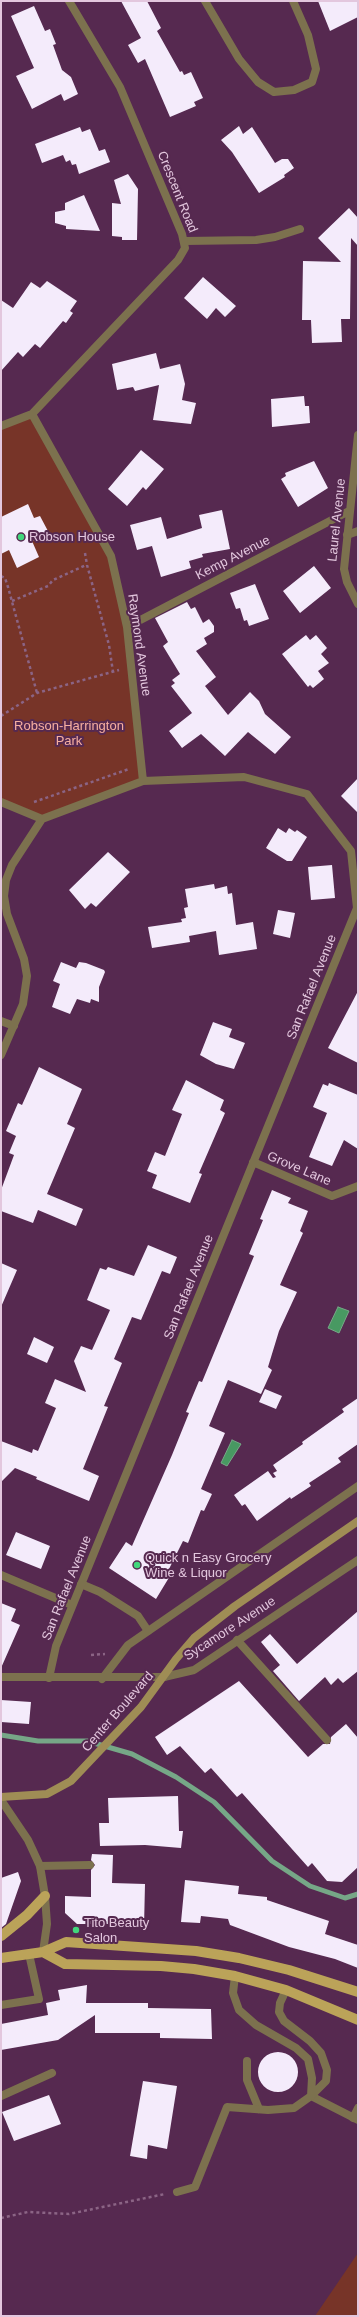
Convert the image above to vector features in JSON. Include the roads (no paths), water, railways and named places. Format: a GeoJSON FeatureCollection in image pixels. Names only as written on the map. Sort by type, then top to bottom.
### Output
{"type":"FeatureCollection","features":[{"type":"Feature","properties":{"kind":"main road","name":"Center Boulevard"},"geometry":{"type":"LineString","coordinates":[[1,1798],[47,1794],[62,1788],[82,1771],[120,1730],[194,1638],[235,1606],[358,1521]]}},
{"type":"Feature","properties":{"kind":"main road"},"geometry":{"type":"LineString","coordinates":[[1,1936],[27,1915],[45,1896]]}},
{"type":"Feature","properties":{"kind":"main road"},"geometry":{"type":"LineString","coordinates":[[1,1958],[43,1952],[66,1942],[196,1951],[239,1958],[289,1970],[358,1992]]}},
{"type":"Feature","properties":{"kind":"main road"},"geometry":{"type":"LineString","coordinates":[[43,1952],[65,1964],[161,1966],[194,1969],[235,1976],[286,1990],[358,2020]]}},
{"type":"Feature","properties":{"kind":"street","name":"Crescent Road"},"geometry":{"type":"LineString","coordinates":[[1,426],[32,414],[178,260],[185,248],[185,241],[120,87],[69,1]]}},
{"type":"Feature","properties":{"kind":"street"},"geometry":{"type":"LineString","coordinates":[[205,1],[238,59],[258,82],[274,92],[294,90],[312,82],[316,69],[308,35],[293,1]]}},
{"type":"Feature","properties":{"kind":"street"},"geometry":{"type":"LineString","coordinates":[[185,241],[256,240],[275,237],[300,229]]}},
{"type":"Feature","properties":{"kind":"street","name":"Raymond Avenue"},"geometry":{"type":"LineString","coordinates":[[32,414],[111,556],[127,627],[143,780]]}},
{"type":"Feature","properties":{"kind":"street","name":"Laurel Avenue"},"geometry":{"type":"LineString","coordinates":[[358,435],[344,569],[347,582],[358,604]]}},
{"type":"Feature","properties":{"kind":"street","name":"Kemp Avenue"},"geometry":{"type":"LineString","coordinates":[[127,627],[349,511]]}},
{"type":"Feature","properties":{"kind":"street"},"geometry":{"type":"LineString","coordinates":[[347,535],[358,531]]}},
{"type":"Feature","properties":{"kind":"street"},"geometry":{"type":"LineString","coordinates":[[1,1055],[22,1004],[27,976],[24,959],[7,914],[4,896],[6,880],[12,865],[42,819],[143,780],[244,777],[307,794],[351,851],[358,908]]}},
{"type":"Feature","properties":{"kind":"street"},"geometry":{"type":"LineString","coordinates":[[1,802],[42,819]]}},
{"type":"Feature","properties":{"kind":"street","name":"San Rafael Avenue"},"geometry":{"type":"LineString","coordinates":[[49,1678],[56,1646],[72,1605],[252,1162],[358,908]]}},
{"type":"Feature","properties":{"kind":"street"},"geometry":{"type":"LineString","coordinates":[[1,1021],[14,1026]]}},
{"type":"Feature","properties":{"kind":"street","name":"Grove Lane"},"geometry":{"type":"LineString","coordinates":[[252,1162],[332,1196],[358,1186]]}},
{"type":"Feature","properties":{"kind":"street"},"geometry":{"type":"LineString","coordinates":[[102,1679],[128,1645],[358,1486]]}},
{"type":"Feature","properties":{"kind":"street","name":"Sycamore Avenue"},"geometry":{"type":"LineString","coordinates":[[1,1677],[102,1679],[164,1677],[194,1670],[358,1560]]}},
{"type":"Feature","properties":{"kind":"street"},"geometry":{"type":"LineString","coordinates":[[1,1575],[72,1605]]}},
{"type":"Feature","properties":{"kind":"street"},"geometry":{"type":"LineString","coordinates":[[81,1584],[100,1592],[138,1616],[148,1631]]}},
{"type":"Feature","properties":{"kind":"street"},"geometry":{"type":"LineString","coordinates":[[237,1640],[327,1740]]}},
{"type":"Feature","properties":{"kind":"street"},"geometry":{"type":"LineString","coordinates":[[1,1798],[28,1840],[40,1866],[45,1896],[47,1924],[43,1952]]}},
{"type":"Feature","properties":{"kind":"street"},"geometry":{"type":"LineString","coordinates":[[40,1866],[90,1865]]}},
{"type":"Feature","properties":{"kind":"street"},"geometry":{"type":"LineString","coordinates":[[1,2005],[39,1999],[29,1954]]}},
{"type":"Feature","properties":{"kind":"street"},"geometry":{"type":"LineString","coordinates":[[235,1976],[233,1993],[239,2010],[256,2025],[296,2048],[308,2059],[312,2078],[312,2096]]}},
{"type":"Feature","properties":{"kind":"street"},"geometry":{"type":"LineString","coordinates":[[177,2192],[194,2187],[227,2107],[258,2109],[294,2108],[312,2096],[326,2081],[327,2070],[321,2053],[310,2041],[284,2020],[279,2012],[280,2003],[286,1990]]}},
{"type":"Feature","properties":{"kind":"street"},"geometry":{"type":"LineString","coordinates":[[247,2060],[247,2080],[258,2109]]}},
{"type":"Feature","properties":{"kind":"street"},"geometry":{"type":"LineString","coordinates":[[1,2096],[52,2073]]}},
{"type":"Feature","properties":{"kind":"street"},"geometry":{"type":"LineString","coordinates":[[312,2096],[356,2119],[358,2108]]}},
{"type":"Feature","properties":{"kind":"waterway"},"geometry":{"type":"LineString","coordinates":[[1,1735],[38,1741],[87,1741],[132,1754],[176,1777],[214,1802],[272,1861],[310,1886],[345,1898],[358,1894]]}},
{"type":"Feature","properties":{"kind":"place","name":"Robson House"},"geometry":{"type":"Point","coordinates":[21,537]}},
{"type":"Feature","properties":{"kind":"place","name":"Quick n Easy Grocery Wine & Liquor"},"geometry":{"type":"Point","coordinates":[137,1565]}},
{"type":"Feature","properties":{"kind":"place","name":"Tito Beauty Salon"},"geometry":{"type":"Point","coordinates":[76,1930]}},
{"type":"Feature","properties":{"kind":"park label","name":"Robson-Harrington Park"},"geometry":{"type":"Point","coordinates":[69,734]}}]}
